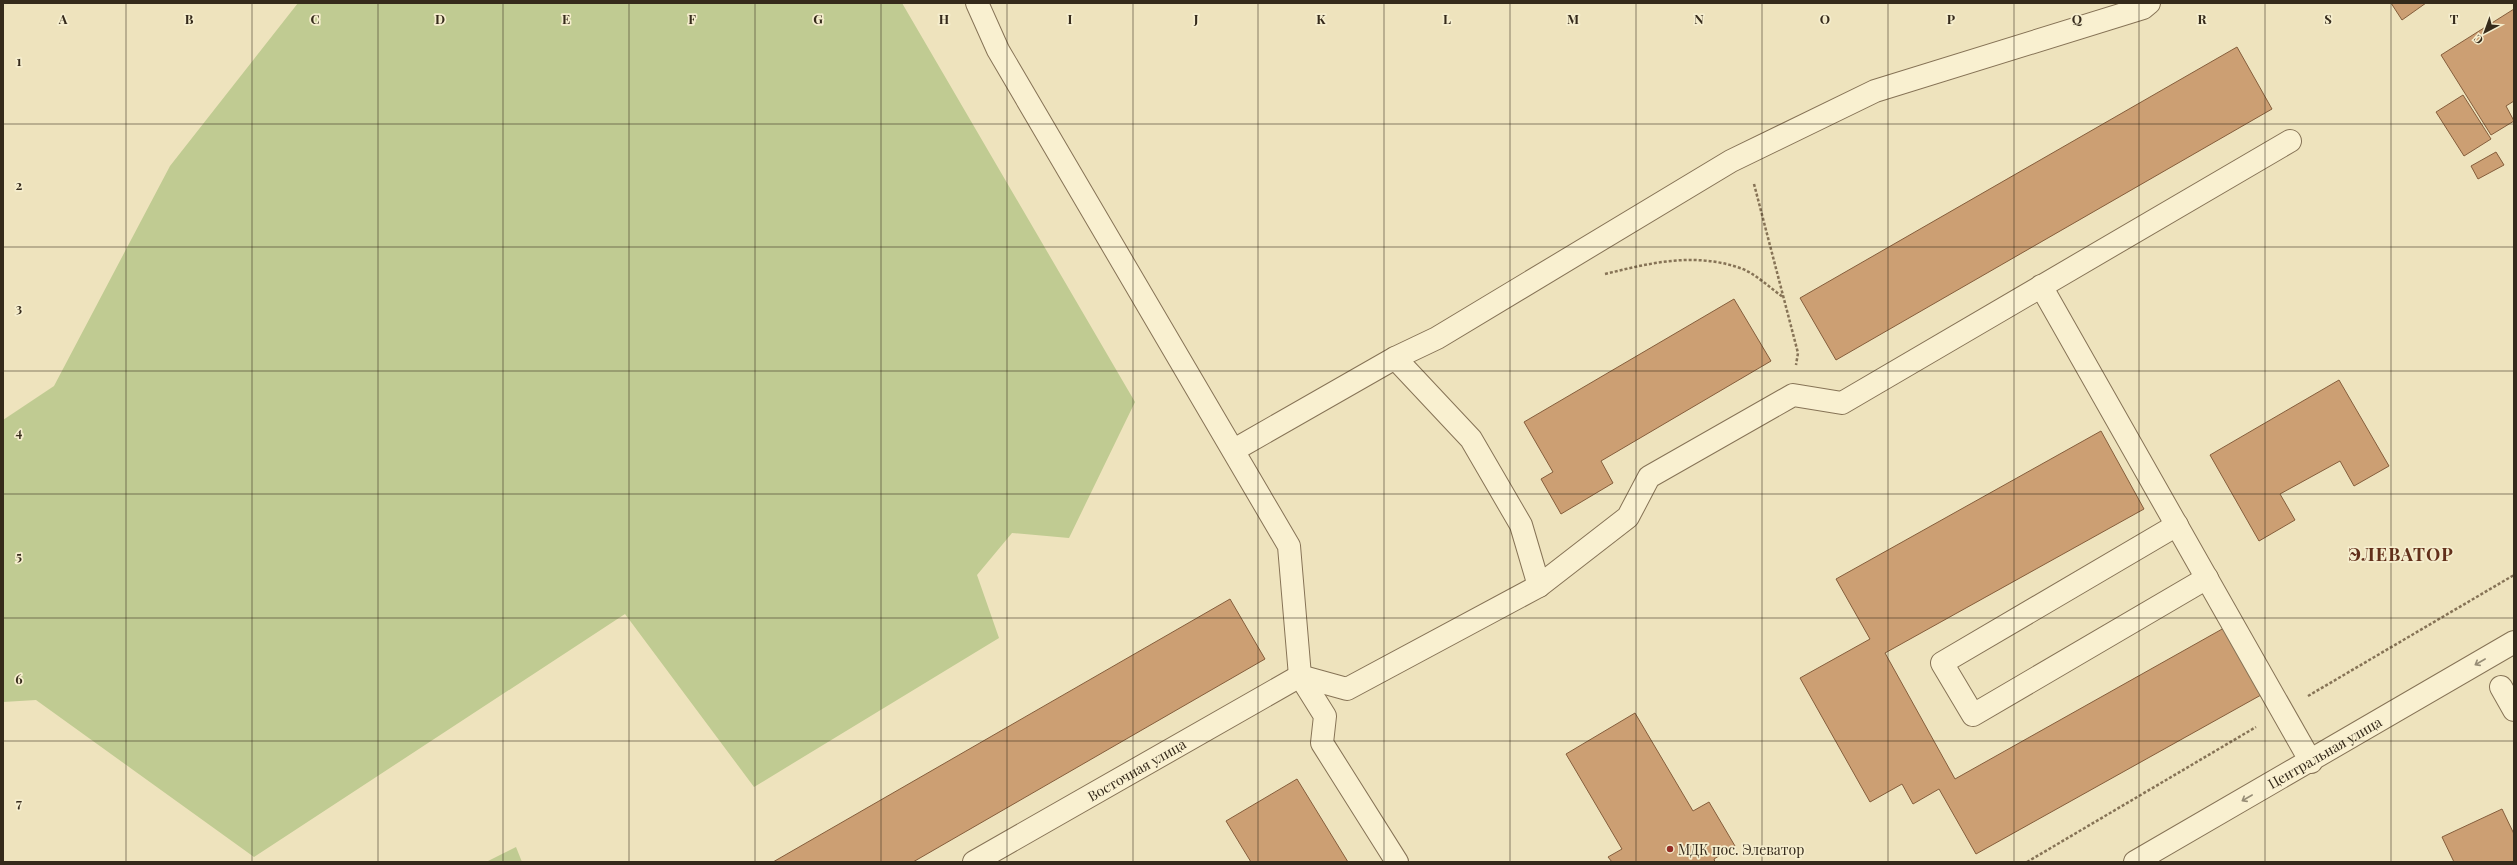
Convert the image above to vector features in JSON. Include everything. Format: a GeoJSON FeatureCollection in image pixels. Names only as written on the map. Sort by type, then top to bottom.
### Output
{"type":"FeatureCollection","features":[{"type":"Feature","properties":{"kind":"street"},"geometry":{"type":"LineString","coordinates":[[977,3],[998,50],[1289,546],[1300,676],[1324,716],[1322,743],[1397,862]]}},
{"type":"Feature","properties":{"kind":"street"},"geometry":{"type":"LineString","coordinates":[[1234,450],[1395,358],[1436,338],[1746,154],[1875,91],[2143,8],[2149,3]]}},
{"type":"Feature","properties":{"kind":"street"},"geometry":{"type":"LineString","coordinates":[[1300,676],[1346,689],[1539,586],[1628,517],[1649,477],[1793,395],[1842,403],[2290,141]]}},
{"type":"Feature","properties":{"kind":"street"},"geometry":{"type":"LineString","coordinates":[[2041,286],[2311,762]]}},
{"type":"Feature","properties":{"kind":"street"},"geometry":{"type":"LineString","coordinates":[[1395,358],[1471,439],[1521,525],[1539,586]]}},
{"type":"Feature","properties":{"kind":"street"},"geometry":{"type":"LineString","coordinates":[[2177,525],[1942,663],[1973,715],[2207,578]]}},
{"type":"Feature","properties":{"kind":"street","name":"Центральная улица"},"geometry":{"type":"LineString","coordinates":[[2135,862],[2311,762],[2514,642]]}},
{"type":"Feature","properties":{"kind":"street","name":"Восточная улица"},"geometry":{"type":"LineString","coordinates":[[974,862],[1300,676]]}},
{"type":"Feature","properties":{"kind":"street"},"geometry":{"type":"LineString","coordinates":[[2501,687],[2514,710]]}},
{"type":"Feature","properties":{"kind":"path"},"geometry":{"type":"LineString","coordinates":[[1746,154],[1798,353],[1793,395]]}},
{"type":"Feature","properties":{"kind":"path"},"geometry":{"type":"LineString","coordinates":[[1598,276],[1659,261],[1702,260],[1741,268],[1783,297]]}},
{"type":"Feature","properties":{"kind":"green space"},"geometry":{"type":"Polygon","coordinates":[[[298,3],[902,3],[1135,402],[1069,538],[1012,533],[977,575],[999,638],[754,787],[625,614],[254,857],[36,700],[3,702],[3,420],[54,386],[170,166],[298,3]]]}},
{"type":"Feature","properties":{"kind":"green space"},"geometry":{"type":"Polygon","coordinates":[[[516,847],[522,862],[486,862],[516,847]]]}},
{"type":"Feature","properties":{"kind":"building"},"geometry":{"type":"Polygon","coordinates":[[[2391,3],[2426,3],[2402,20],[2391,3]]]}},
{"type":"Feature","properties":{"kind":"building"},"geometry":{"type":"Polygon","coordinates":[[[2514,9],[2514,101],[2506,106],[2514,121],[2491,135],[2441,55],[2514,9]]]}},
{"type":"Feature","properties":{"kind":"building"},"geometry":{"type":"Polygon","coordinates":[[[2237,47],[2272,109],[1836,360],[1800,298],[2237,47]]]}},
{"type":"Feature","properties":{"kind":"building"},"geometry":{"type":"Polygon","coordinates":[[[2463,95],[2491,139],[2464,156],[2436,112],[2463,95]]]}},
{"type":"Feature","properties":{"kind":"building"},"geometry":{"type":"Polygon","coordinates":[[[2496,152],[2504,165],[2478,179],[2471,166],[2496,152]]]}},
{"type":"Feature","properties":{"kind":"building"},"geometry":{"type":"Polygon","coordinates":[[[1734,299],[1771,361],[1601,461],[1613,483],[1561,514],[1541,479],[1553,472],[1524,422],[1734,299]]]}},
{"type":"Feature","properties":{"kind":"building"},"geometry":{"type":"Polygon","coordinates":[[[2339,380],[2389,466],[2354,486],[2340,461],[2280,494],[2295,520],[2259,541],[2210,455],[2339,380]]]}},
{"type":"Feature","properties":{"kind":"building"},"geometry":{"type":"Polygon","coordinates":[[[2101,431],[2144,509],[1885,653],[1955,779],[2224,628],[2261,695],[1976,854],[1939,789],[1913,804],[1902,784],[1870,802],[1800,678],[1870,639],[1836,579],[2101,431]]]}},
{"type":"Feature","properties":{"kind":"building"},"geometry":{"type":"Polygon","coordinates":[[[1230,599],[1265,659],[913,862],[773,862],[1230,599]]]}},
{"type":"Feature","properties":{"kind":"building"},"geometry":{"type":"Polygon","coordinates":[[[1635,713],[1693,811],[1709,802],[1735,846],[1714,859],[1715,862],[1612,862],[1608,857],[1622,849],[1566,754],[1635,713]]]}},
{"type":"Feature","properties":{"kind":"building"},"geometry":{"type":"Polygon","coordinates":[[[1297,779],[1348,862],[1251,862],[1226,821],[1297,779]]]}},
{"type":"Feature","properties":{"kind":"building"},"geometry":{"type":"Polygon","coordinates":[[[2502,809],[2514,834],[2514,862],[2454,862],[2442,837],[2502,809]]]}},
{"type":"Feature","properties":{"kind":"place","name":"МДК пос. Элеватор"},"geometry":{"type":"Point","coordinates":[1670,849]}},
{"type":"Feature","properties":{"kind":"district","name":"ЭЛЕВАТОР"},"geometry":{"type":"Point","coordinates":[2401,554]}}]}
